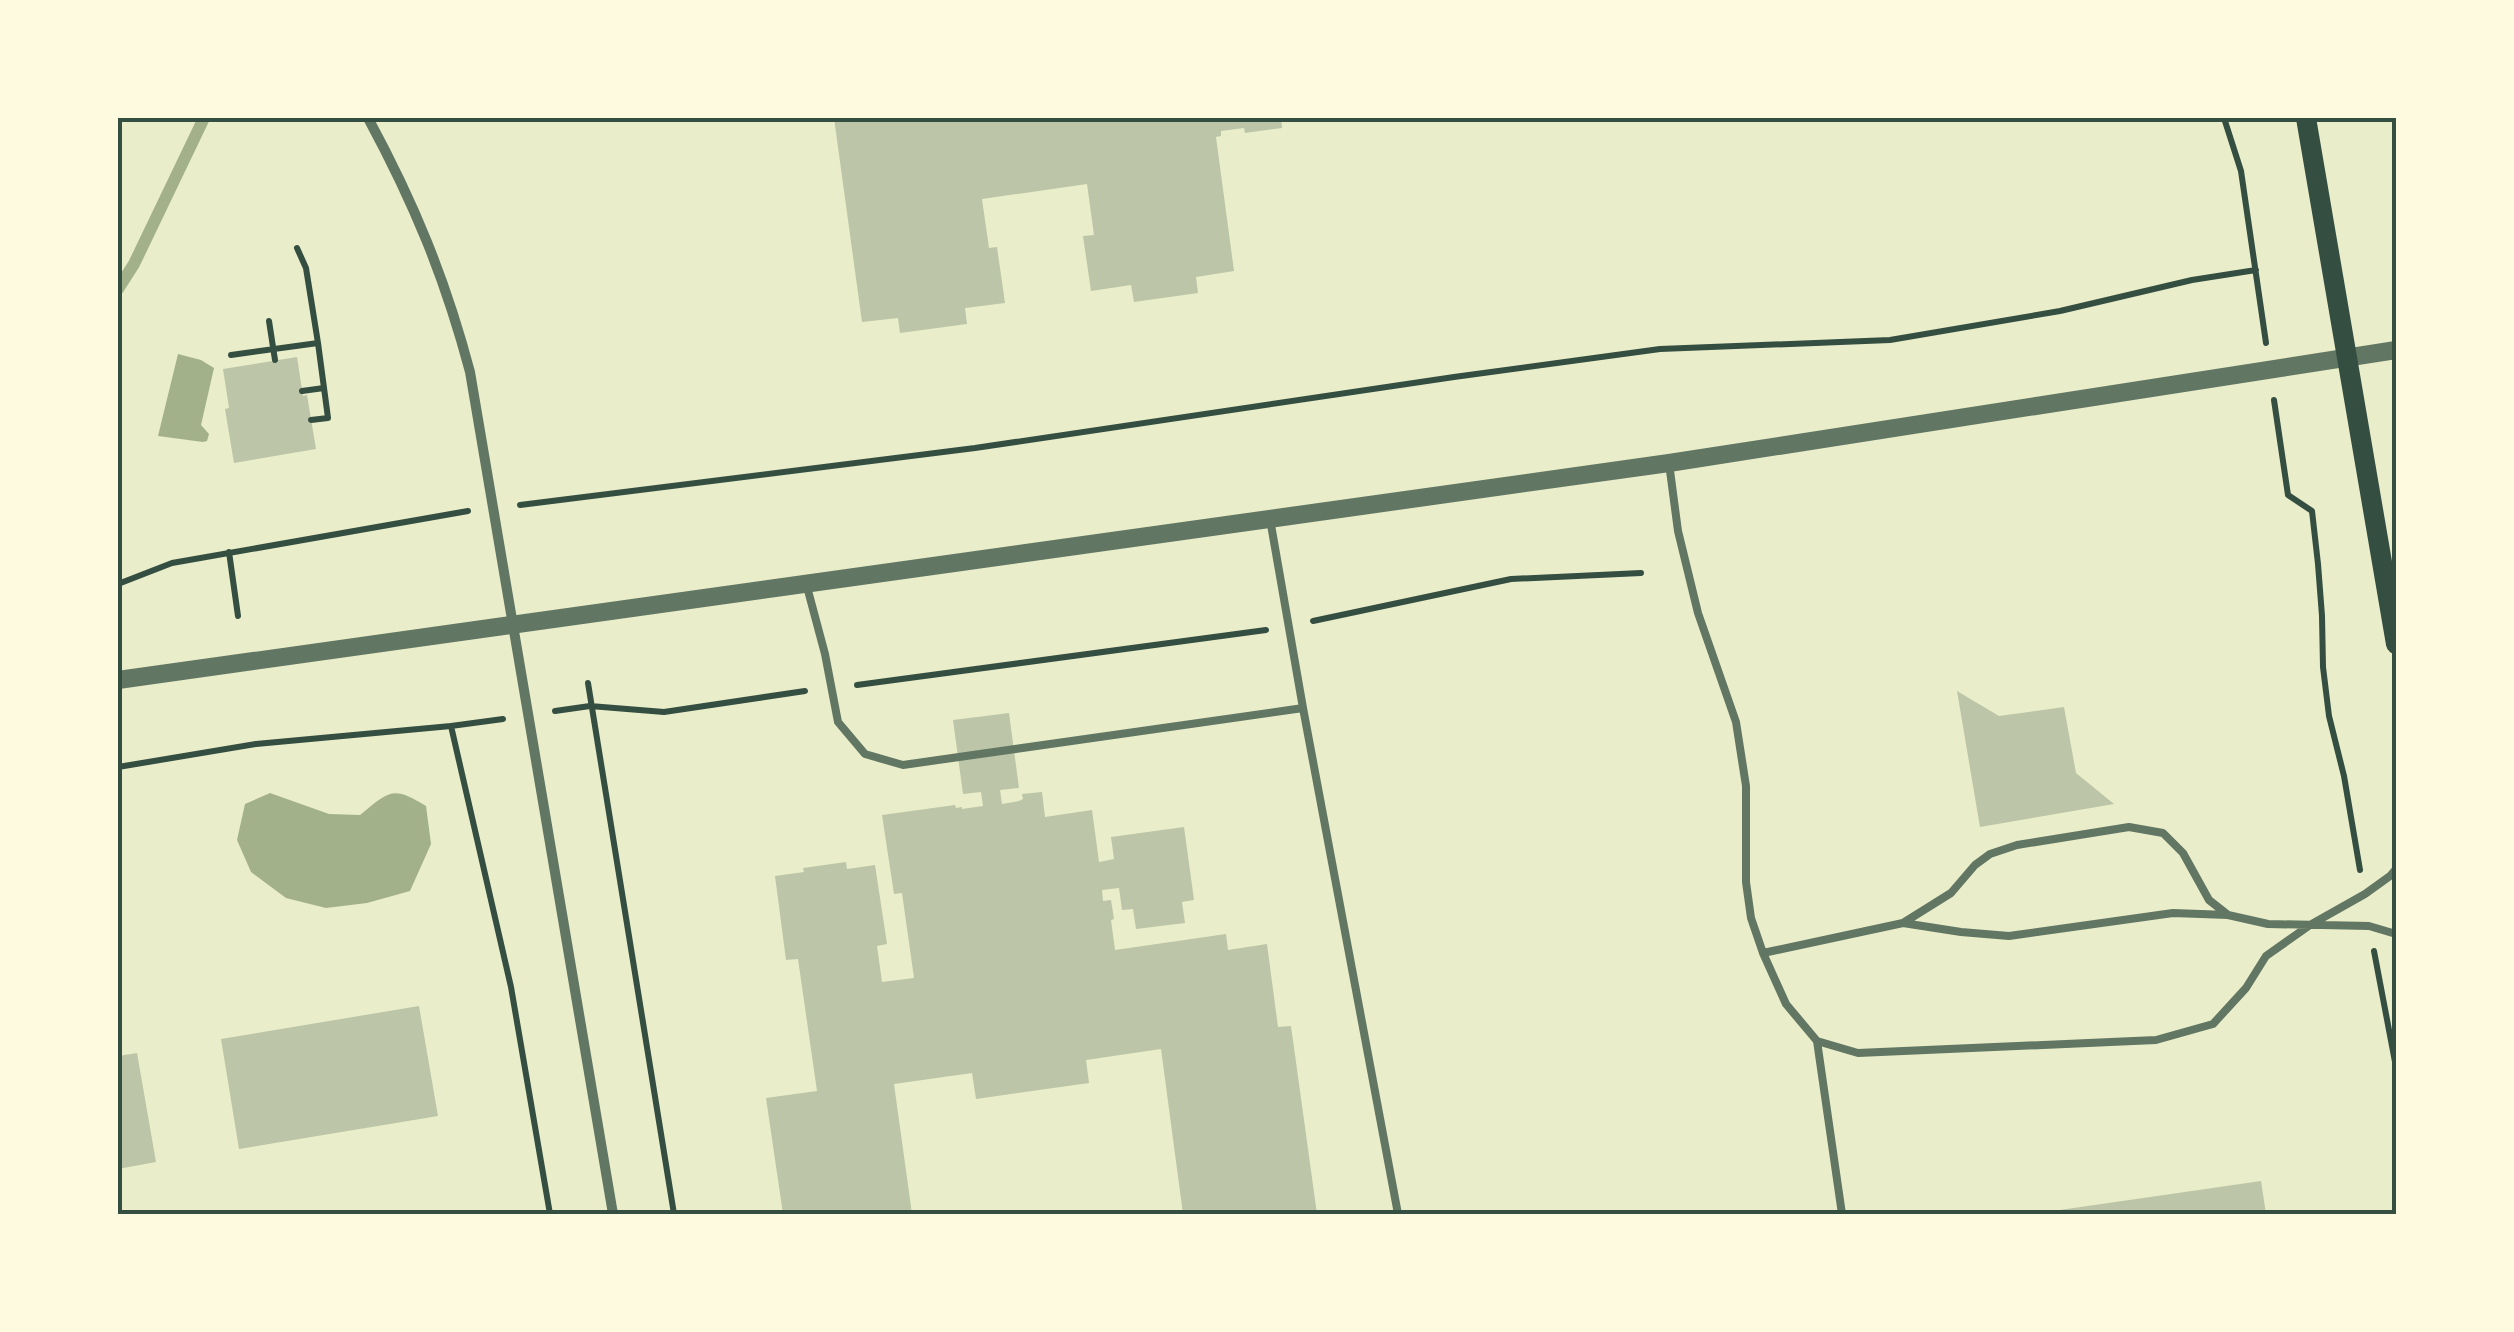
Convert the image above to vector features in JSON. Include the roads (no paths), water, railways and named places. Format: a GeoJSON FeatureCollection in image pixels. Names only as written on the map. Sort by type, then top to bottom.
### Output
{"type":"FeatureCollection","features":[{"type":"Feature","properties":{"kind":"main road"},"geometry":{"type":"LineString","coordinates":[[2306,118],[2396,644]]}},
{"type":"Feature","properties":{"kind":"street"},"geometry":{"type":"LineString","coordinates":[[368,118],[414,208],[454,314],[470,372],[613,1214]]}},
{"type":"Feature","properties":{"kind":"street"},"geometry":{"type":"LineString","coordinates":[[118,680],[1668,463],[2396,350]]}},
{"type":"Feature","properties":{"kind":"lane"},"geometry":{"type":"LineString","coordinates":[[1668,463],[1678,531],[1698,613],[1736,722],[1746,786],[1746,882],[1751,918],[1762,953],[1786,1004],[1816,1041],[1842,1214]]}},
{"type":"Feature","properties":{"kind":"lane"},"geometry":{"type":"LineString","coordinates":[[1270,520],[1398,1214]]}},
{"type":"Feature","properties":{"kind":"lane"},"geometry":{"type":"LineString","coordinates":[[806,584],[838,722],[866,754],[904,765],[1303,708]]}},
{"type":"Feature","properties":{"kind":"lane"},"geometry":{"type":"LineString","coordinates":[[1762,953],[1903,923],[1951,894],[1990,854],[2017,845],[2129,828],[2163,832],[2183,853],[2209,900],[2228,915]]}},
{"type":"Feature","properties":{"kind":"lane"},"geometry":{"type":"LineString","coordinates":[[1816,1041],[1858,1052],[2156,1040],[2213,1024],[2246,988],[2266,956],[2310,924],[2365,894],[2396,868]]}},
{"type":"Feature","properties":{"kind":"lane"},"geometry":{"type":"LineString","coordinates":[[1903,923],[2009,936],[2173,913],[2228,915],[2268,924],[2369,926],[2396,934]]}},
{"type":"Feature","properties":{"kind":"waterway"},"geometry":{"type":"LineString","coordinates":[[118,289],[134,264],[204,118]]}}]}
